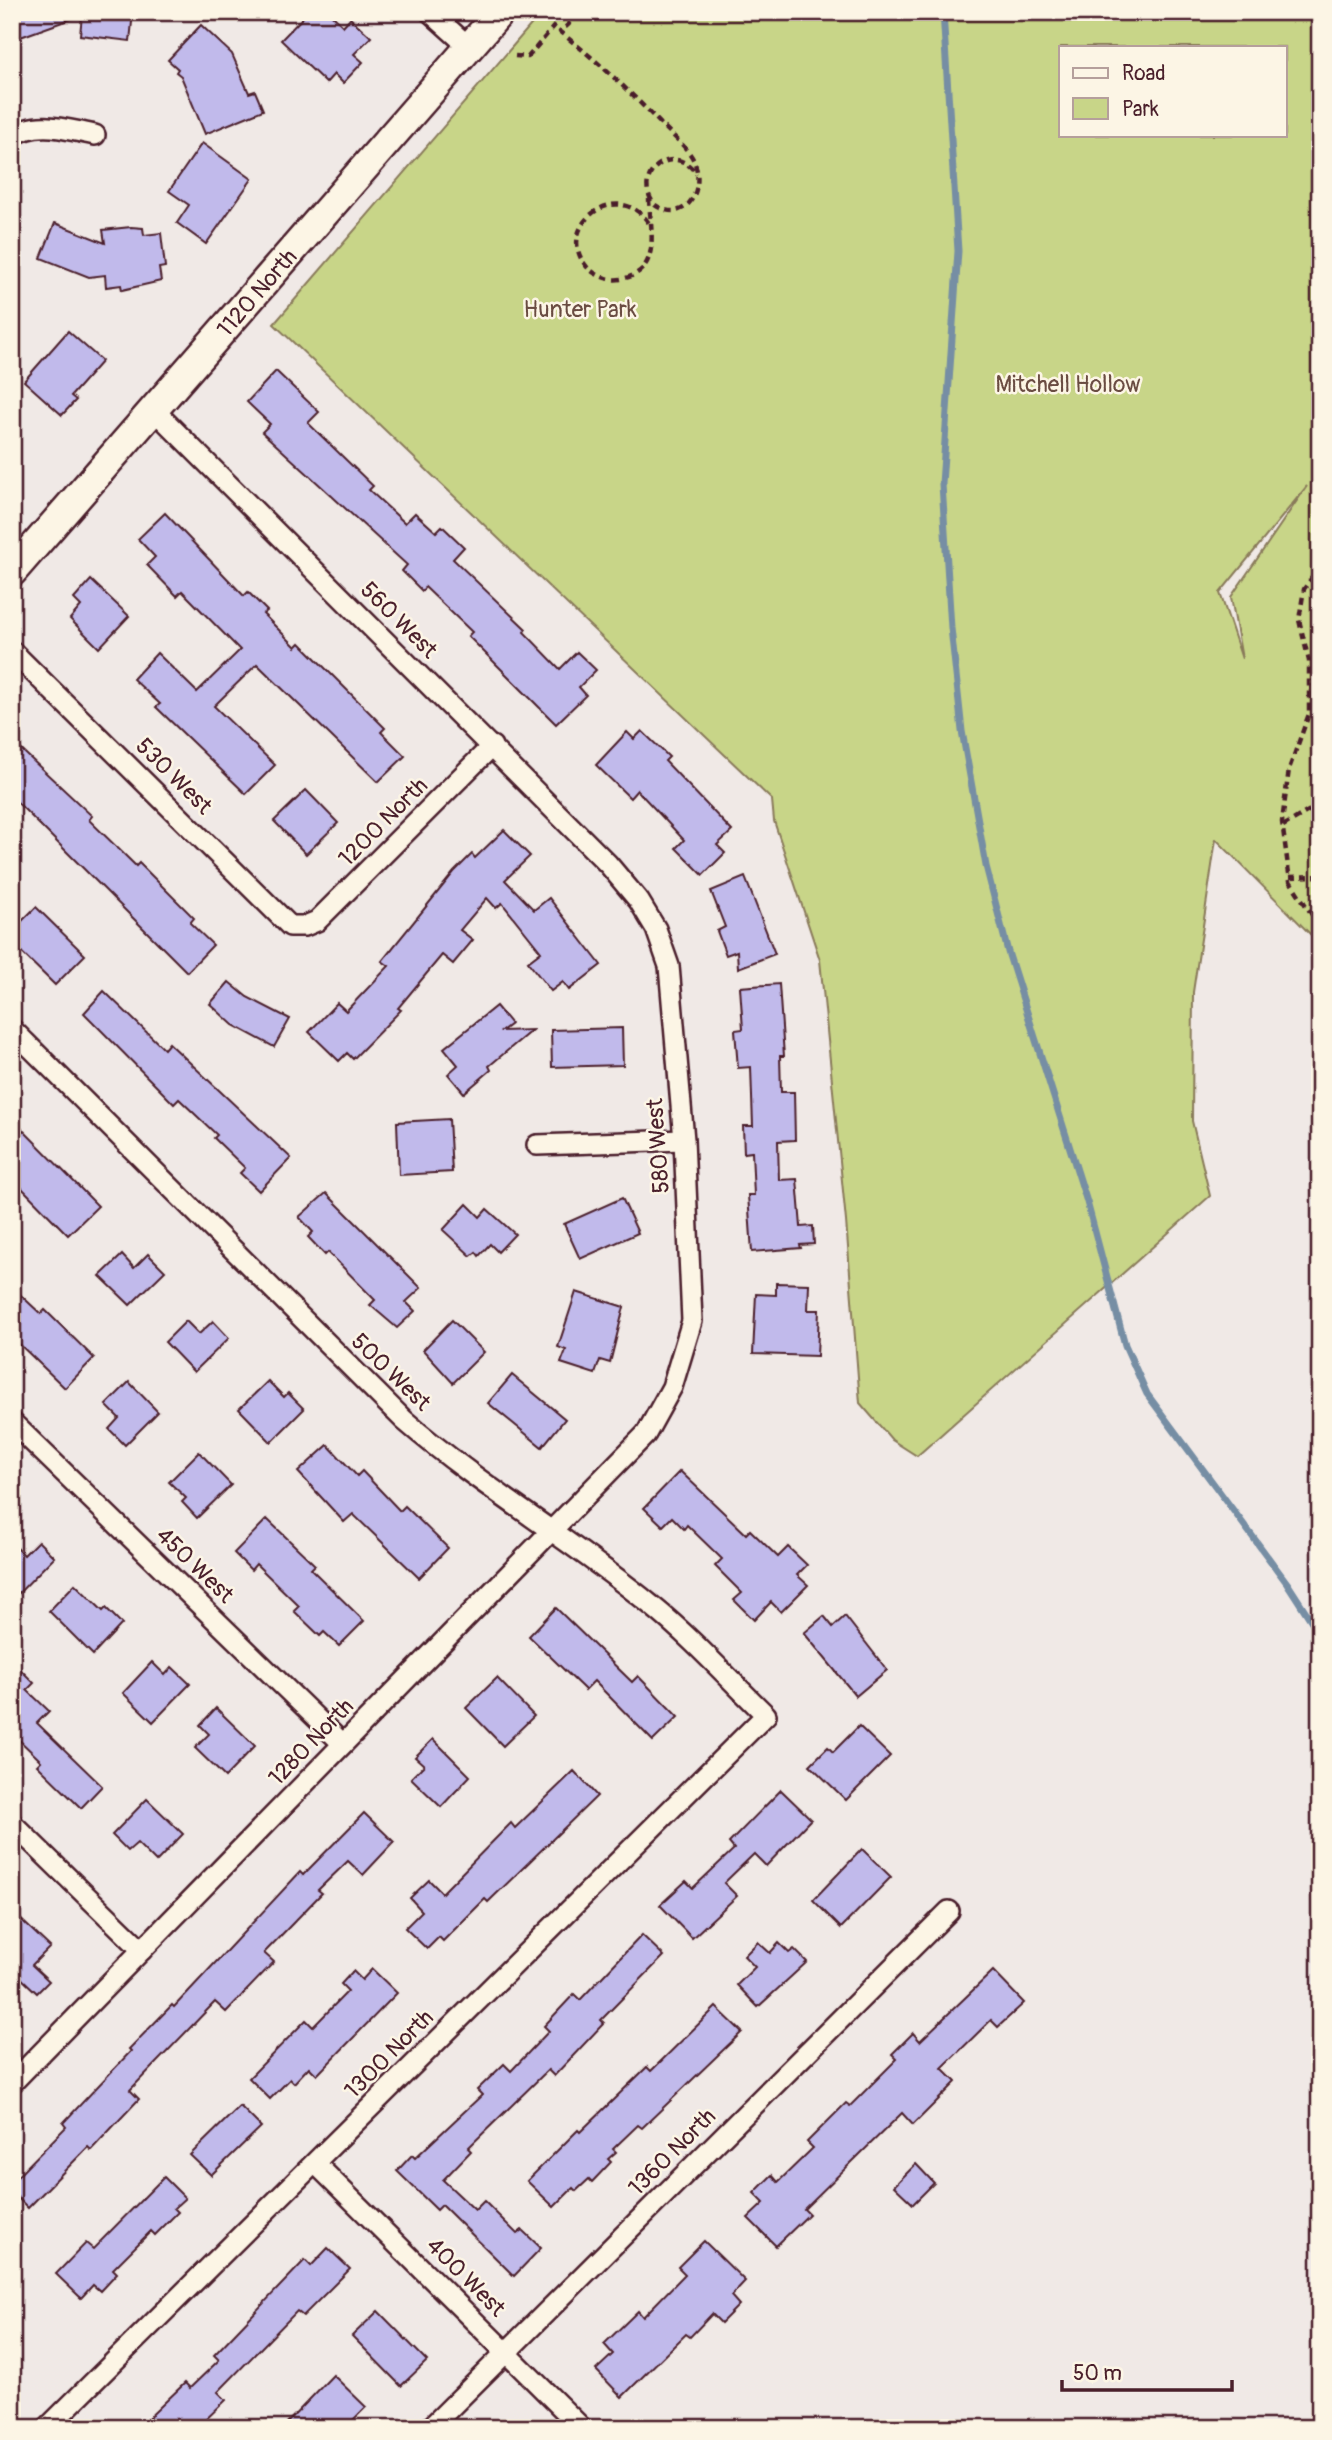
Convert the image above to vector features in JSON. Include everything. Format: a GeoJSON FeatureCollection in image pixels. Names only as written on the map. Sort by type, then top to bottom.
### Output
{"type":"FeatureCollection","features":[{"type":"Feature","properties":{"kind":"street"},"geometry":{"type":"LineString","coordinates":[[430,12],[469,47]]}},
{"type":"Feature","properties":{"kind":"street","name":"1120 North"},"geometry":{"type":"LineString","coordinates":[[12,572],[500,12]]}},
{"type":"Feature","properties":{"kind":"street"},"geometry":{"type":"LineString","coordinates":[[12,137],[19,131],[44,125],[95,135]]}},
{"type":"Feature","properties":{"kind":"street","name":"560 West"},"geometry":{"type":"LineString","coordinates":[[155,411],[608,864]]}},
{"type":"Feature","properties":{"kind":"street","name":"530 West"},"geometry":{"type":"LineString","coordinates":[[12,651],[290,926],[305,926]]}},
{"type":"Feature","properties":{"kind":"street","name":"1200 North"},"geometry":{"type":"LineString","coordinates":[[305,926],[317,921],[342,898],[492,746]]}},
{"type":"Feature","properties":{"kind":"street","name":"580 West"},"geometry":{"type":"LineString","coordinates":[[608,864],[639,901],[656,929],[669,966],[684,1140],[692,1321],[672,1387],[646,1434]]}},
{"type":"Feature","properties":{"kind":"street","name":"500 West"},"geometry":{"type":"LineString","coordinates":[[12,1029],[404,1420],[473,1476],[650,1604],[686,1635],[766,1715]]}},
{"type":"Feature","properties":{"kind":"street"},"geometry":{"type":"LineString","coordinates":[[537,1145],[684,1140]]}},
{"type":"Feature","properties":{"kind":"street","name":"450 West"},"geometry":{"type":"LineString","coordinates":[[12,1422],[343,1744]]}},
{"type":"Feature","properties":{"kind":"street","name":"1280 North"},"geometry":{"type":"LineString","coordinates":[[12,2083],[646,1434]]}},
{"type":"Feature","properties":{"kind":"street","name":"1300 North"},"geometry":{"type":"LineString","coordinates":[[47,2428],[766,1715]]}},
{"type":"Feature","properties":{"kind":"street"},"geometry":{"type":"LineString","coordinates":[[12,1823],[142,1950]]}},
{"type":"Feature","properties":{"kind":"street","name":"1360 North"},"geometry":{"type":"LineString","coordinates":[[430,2428],[949,1911]]}},
{"type":"Feature","properties":{"kind":"street","name":"400 West"},"geometry":{"type":"LineString","coordinates":[[315,2163],[582,2428]]}},
{"type":"Feature","properties":{"kind":"path"},"geometry":{"type":"LineString","coordinates":[[515,57],[528,57],[561,18],[569,24],[560,32],[617,78],[691,155],[696,174],[696,196],[685,208],[665,210],[655,205],[648,195]]}},
{"type":"Feature","properties":{"kind":"path"},"geometry":{"type":"LineString","coordinates":[[650,225],[630,207],[612,204],[601,207],[584,220],[580,230],[578,248],[581,257],[594,273],[604,278],[632,276],[650,257],[653,237],[648,195],[649,174],[663,160],[684,161],[696,174]]}},
{"type":"Feature","properties":{"kind":"path"},"geometry":{"type":"LineString","coordinates":[[1320,566],[1304,589],[1299,620],[1310,661],[1309,714],[1289,769],[1283,826],[1290,877],[1320,927]]}},
{"type":"Feature","properties":{"kind":"path"},"geometry":{"type":"LineString","coordinates":[[1283,826],[1320,803]]}},
{"type":"Feature","properties":{"kind":"path"},"geometry":{"type":"LineString","coordinates":[[1290,877],[1320,876]]}},
{"type":"Feature","properties":{"kind":"green space","name":"Mitchell Hollow"},"geometry":{"type":"Polygon","coordinates":[[[542,12],[1320,12],[1320,944],[1216,839],[1193,992],[1192,1121],[1210,1196],[917,1456],[892,1440],[860,1403],[846,1221],[820,960],[774,821],[772,800],[274,324],[542,12]],[[1307,486],[1220,593],[1242,659],[1231,597],[1307,486]]]}},
{"type":"Feature","properties":{"kind":"building"},"geometry":{"type":"Polygon","coordinates":[[[12,12],[133,12],[130,41],[80,35],[82,15],[12,40],[12,12]]]}},
{"type":"Feature","properties":{"kind":"building"},"geometry":{"type":"Polygon","coordinates":[[[308,12],[329,12],[343,26],[350,18],[371,37],[354,54],[363,62],[343,83],[334,74],[326,83],[281,40],[308,12]]]}},
{"type":"Feature","properties":{"kind":"building"},"geometry":{"type":"Polygon","coordinates":[[[201,25],[232,54],[249,93],[255,91],[263,110],[205,134],[181,76],[176,72],[178,69],[168,60],[201,25]]]}},
{"type":"Feature","properties":{"kind":"building"},"geometry":{"type":"Polygon","coordinates":[[[202,143],[252,179],[206,244],[177,223],[189,205],[169,191],[202,143]]]}},
{"type":"Feature","properties":{"kind":"building"},"geometry":{"type":"Polygon","coordinates":[[[55,223],[105,243],[103,230],[131,227],[143,228],[144,235],[161,233],[165,267],[159,268],[161,281],[122,290],[121,285],[106,287],[105,275],[89,277],[41,258],[55,223]]]}},
{"type":"Feature","properties":{"kind":"building"},"geometry":{"type":"Polygon","coordinates":[[[68,331],[102,361],[71,396],[76,400],[62,415],[24,381],[68,331]]]}},
{"type":"Feature","properties":{"kind":"building"},"geometry":{"type":"Polygon","coordinates":[[[276,371],[319,412],[308,423],[373,486],[369,490],[405,523],[415,513],[436,532],[442,526],[464,547],[453,559],[526,629],[524,632],[560,669],[577,652],[596,670],[579,687],[586,695],[556,724],[468,636],[472,632],[425,587],[422,591],[402,571],[407,565],[262,432],[270,424],[247,402],[276,371]]]}},
{"type":"Feature","properties":{"kind":"building"},"geometry":{"type":"Polygon","coordinates":[[[165,513],[244,596],[248,592],[267,611],[263,614],[296,647],[300,643],[385,728],[381,732],[405,756],[378,782],[257,664],[214,706],[275,765],[246,794],[156,707],[160,704],[133,679],[157,653],[197,692],[240,650],[182,591],[177,596],[147,565],[155,557],[138,539],[165,513]]]}},
{"type":"Feature","properties":{"kind":"building"},"geometry":{"type":"Polygon","coordinates":[[[91,580],[129,616],[99,648],[70,619],[81,606],[74,599],[91,580]]]}},
{"type":"Feature","properties":{"kind":"building"},"geometry":{"type":"Polygon","coordinates":[[[642,731],[669,757],[665,761],[732,831],[717,845],[725,853],[703,875],[676,848],[684,840],[637,790],[630,798],[596,765],[627,732],[634,739],[642,731]]]}},
{"type":"Feature","properties":{"kind":"building"},"geometry":{"type":"Polygon","coordinates":[[[12,741],[92,816],[89,820],[136,866],[139,863],[194,918],[190,923],[213,945],[187,972],[12,797],[12,741]]]}},
{"type":"Feature","properties":{"kind":"building"},"geometry":{"type":"Polygon","coordinates":[[[306,790],[338,823],[306,854],[274,821],[306,790]]]}},
{"type":"Feature","properties":{"kind":"building"},"geometry":{"type":"Polygon","coordinates":[[[504,830],[530,856],[505,880],[534,910],[549,898],[601,965],[569,990],[563,982],[551,991],[528,962],[541,952],[502,903],[496,908],[487,898],[460,930],[473,940],[453,964],[442,955],[398,1008],[401,1010],[353,1059],[347,1053],[339,1061],[309,1032],[337,1003],[346,1011],[389,966],[382,961],[454,872],[472,854],[475,858],[504,830]]]}},
{"type":"Feature","properties":{"kind":"building"},"geometry":{"type":"Polygon","coordinates":[[[745,877],[775,954],[738,968],[737,951],[726,955],[717,931],[725,927],[711,891],[745,877]]]}},
{"type":"Feature","properties":{"kind":"building"},"geometry":{"type":"Polygon","coordinates":[[[36,907],[85,955],[55,985],[12,943],[12,931],[36,907]]]}},
{"type":"Feature","properties":{"kind":"building"},"geometry":{"type":"Polygon","coordinates":[[[229,982],[247,997],[290,1019],[274,1047],[233,1025],[210,1004],[229,982]]]}},
{"type":"Feature","properties":{"kind":"building"},"geometry":{"type":"Polygon","coordinates":[[[779,984],[784,1056],[780,1056],[781,1092],[794,1092],[795,1140],[778,1141],[779,1180],[797,1179],[801,1227],[813,1226],[814,1244],[800,1245],[801,1248],[752,1252],[748,1195],[754,1195],[752,1152],[744,1153],[743,1126],[753,1126],[751,1067],[738,1068],[735,1030],[743,1029],[740,987],[779,984]]]}},
{"type":"Feature","properties":{"kind":"building"},"geometry":{"type":"Polygon","coordinates":[[[104,991],[164,1049],[169,1043],[291,1158],[259,1191],[240,1173],[245,1168],[214,1138],[217,1135],[179,1099],[174,1104],[84,1013],[104,991]]]}},
{"type":"Feature","properties":{"kind":"building"},"geometry":{"type":"Polygon","coordinates":[[[496,1006],[511,1024],[502,1031],[532,1030],[489,1066],[491,1070],[464,1093],[448,1074],[458,1065],[444,1048],[496,1006]]]}},
{"type":"Feature","properties":{"kind":"building"},"geometry":{"type":"Polygon","coordinates":[[[622,1028],[623,1065],[552,1067],[551,1030],[622,1028]]]}},
{"type":"Feature","properties":{"kind":"building"},"geometry":{"type":"Polygon","coordinates":[[[12,1119],[98,1206],[68,1235],[12,1178],[12,1119]]]}},
{"type":"Feature","properties":{"kind":"building"},"geometry":{"type":"Polygon","coordinates":[[[449,1119],[452,1172],[399,1175],[397,1122],[449,1119]]]}},
{"type":"Feature","properties":{"kind":"building"},"geometry":{"type":"Polygon","coordinates":[[[326,1193],[421,1288],[406,1302],[415,1311],[397,1328],[370,1305],[375,1300],[328,1252],[325,1255],[308,1237],[313,1232],[299,1217],[326,1193]]]}},
{"type":"Feature","properties":{"kind":"building"},"geometry":{"type":"Polygon","coordinates":[[[622,1198],[638,1233],[580,1259],[564,1224],[622,1198]]]}},
{"type":"Feature","properties":{"kind":"building"},"geometry":{"type":"Polygon","coordinates":[[[467,1204],[480,1217],[487,1209],[515,1234],[498,1252],[490,1244],[479,1256],[476,1252],[471,1256],[443,1230],[467,1204]]]}},
{"type":"Feature","properties":{"kind":"building"},"geometry":{"type":"Polygon","coordinates":[[[148,1254],[165,1271],[130,1305],[100,1276],[122,1255],[134,1268],[148,1254]]]}},
{"type":"Feature","properties":{"kind":"building"},"geometry":{"type":"Polygon","coordinates":[[[776,1283],[809,1284],[808,1310],[819,1310],[817,1356],[753,1354],[756,1294],[776,1295],[776,1283]]]}},
{"type":"Feature","properties":{"kind":"building"},"geometry":{"type":"Polygon","coordinates":[[[12,1287],[41,1314],[45,1310],[94,1358],[65,1388],[12,1337],[12,1287]]]}},
{"type":"Feature","properties":{"kind":"building"},"geometry":{"type":"Polygon","coordinates":[[[576,1292],[624,1307],[610,1363],[600,1360],[595,1374],[561,1363],[566,1350],[558,1347],[576,1292]]]}},
{"type":"Feature","properties":{"kind":"building"},"geometry":{"type":"Polygon","coordinates":[[[452,1320],[484,1352],[453,1383],[423,1350],[452,1320]]]}},
{"type":"Feature","properties":{"kind":"building"},"geometry":{"type":"Polygon","coordinates":[[[186,1321],[199,1334],[213,1321],[229,1338],[194,1372],[165,1342],[186,1321]]]}},
{"type":"Feature","properties":{"kind":"building"},"geometry":{"type":"Polygon","coordinates":[[[512,1375],[565,1419],[542,1447],[488,1403],[512,1375]]]}},
{"type":"Feature","properties":{"kind":"building"},"geometry":{"type":"Polygon","coordinates":[[[268,1381],[284,1397],[288,1393],[304,1409],[271,1442],[239,1409],[268,1381]]]}},
{"type":"Feature","properties":{"kind":"building"},"geometry":{"type":"Polygon","coordinates":[[[129,1382],[158,1412],[125,1445],[109,1429],[119,1418],[106,1405],[129,1382]]]}},
{"type":"Feature","properties":{"kind":"building"},"geometry":{"type":"Polygon","coordinates":[[[328,1445],[357,1476],[362,1471],[400,1511],[405,1506],[448,1548],[419,1578],[353,1514],[344,1522],[298,1472],[328,1445]]]}},
{"type":"Feature","properties":{"kind":"building"},"geometry":{"type":"Polygon","coordinates":[[[199,1452],[231,1485],[197,1518],[182,1502],[186,1498],[169,1482],[199,1452]]]}},
{"type":"Feature","properties":{"kind":"building"},"geometry":{"type":"Polygon","coordinates":[[[680,1471],[746,1534],[750,1530],[778,1557],[788,1547],[807,1565],[797,1575],[808,1585],[781,1612],[771,1602],[754,1620],[734,1600],[742,1593],[715,1566],[722,1559],[687,1525],[684,1529],[672,1517],[663,1526],[644,1508],[680,1471]]]}},
{"type":"Feature","properties":{"kind":"building"},"geometry":{"type":"Polygon","coordinates":[[[267,1519],[315,1565],[311,1569],[364,1621],[339,1646],[324,1632],[320,1636],[294,1611],[299,1606],[256,1564],[251,1570],[234,1553],[267,1519]]]}},
{"type":"Feature","properties":{"kind":"building"},"geometry":{"type":"Polygon","coordinates":[[[38,1541],[54,1557],[12,1600],[12,1543],[24,1555],[38,1541]]]}},
{"type":"Feature","properties":{"kind":"building"},"geometry":{"type":"Polygon","coordinates":[[[75,1584],[103,1611],[106,1608],[122,1624],[93,1655],[49,1611],[75,1584]]]}},
{"type":"Feature","properties":{"kind":"building"},"geometry":{"type":"Polygon","coordinates":[[[556,1608],[632,1682],[638,1676],[678,1717],[653,1741],[594,1681],[585,1690],[529,1636],[556,1608]]]}},
{"type":"Feature","properties":{"kind":"building"},"geometry":{"type":"Polygon","coordinates":[[[824,1616],[833,1627],[845,1616],[887,1670],[856,1696],[804,1633],[824,1616]]]}},
{"type":"Feature","properties":{"kind":"building"},"geometry":{"type":"Polygon","coordinates":[[[12,1661],[34,1683],[27,1690],[49,1711],[37,1723],[102,1786],[81,1808],[37,1765],[41,1761],[12,1733],[12,1661]]]}},
{"type":"Feature","properties":{"kind":"building"},"geometry":{"type":"Polygon","coordinates":[[[152,1662],[165,1675],[172,1667],[190,1684],[153,1722],[123,1693],[152,1662]]]}},
{"type":"Feature","properties":{"kind":"building"},"geometry":{"type":"Polygon","coordinates":[[[497,1678],[534,1716],[503,1746],[466,1708],[497,1678]]]}},
{"type":"Feature","properties":{"kind":"building"},"geometry":{"type":"Polygon","coordinates":[[[216,1708],[255,1746],[225,1777],[195,1748],[209,1734],[200,1725],[216,1708]]]}},
{"type":"Feature","properties":{"kind":"building"},"geometry":{"type":"Polygon","coordinates":[[[859,1726],[890,1756],[846,1800],[810,1765],[828,1747],[833,1752],[859,1726]]]}},
{"type":"Feature","properties":{"kind":"building"},"geometry":{"type":"Polygon","coordinates":[[[433,1739],[470,1776],[441,1807],[411,1778],[424,1765],[415,1757],[433,1739]]]}},
{"type":"Feature","properties":{"kind":"building"},"geometry":{"type":"Polygon","coordinates":[[[574,1771],[597,1796],[488,1902],[485,1899],[443,1941],[439,1937],[427,1949],[405,1928],[422,1911],[410,1898],[429,1880],[442,1893],[511,1823],[515,1828],[574,1771]]]}},
{"type":"Feature","properties":{"kind":"building"},"geometry":{"type":"Polygon","coordinates":[[[781,1790],[811,1819],[766,1866],[754,1854],[724,1883],[737,1896],[692,1938],[660,1905],[686,1881],[693,1888],[734,1849],[729,1843],[781,1790]]]}},
{"type":"Feature","properties":{"kind":"building"},"geometry":{"type":"Polygon","coordinates":[[[147,1799],[183,1834],[156,1862],[137,1843],[128,1851],[112,1835],[147,1799]]]}},
{"type":"Feature","properties":{"kind":"building"},"geometry":{"type":"Polygon","coordinates":[[[364,1813],[394,1842],[363,1875],[348,1861],[318,1890],[322,1893],[264,1953],[274,1962],[226,2012],[215,2002],[130,2090],[139,2099],[91,2150],[88,2147],[28,2208],[12,2192],[12,2182],[66,2127],[63,2123],[131,2051],[129,2049],[172,2005],[174,2007],[300,1872],[303,1875],[364,1813]]]}},
{"type":"Feature","properties":{"kind":"building"},"geometry":{"type":"Polygon","coordinates":[[[862,1849],[891,1877],[841,1928],[813,1900],[862,1849]]]}},
{"type":"Feature","properties":{"kind":"building"},"geometry":{"type":"Polygon","coordinates":[[[12,1911],[50,1947],[32,1965],[49,1981],[37,1993],[20,1977],[12,1985],[12,1911]]]}},
{"type":"Feature","properties":{"kind":"building"},"geometry":{"type":"Polygon","coordinates":[[[642,1935],[664,1956],[601,2020],[604,2023],[554,2076],[548,2070],[468,2148],[471,2151],[443,2180],[475,2210],[484,2201],[517,2234],[522,2230],[541,2248],[514,2276],[442,2205],[437,2210],[397,2171],[412,2155],[415,2158],[482,2095],[477,2090],[504,2064],[511,2071],[549,2031],[544,2026],[574,1994],[580,2000],[642,1935]]]}},
{"type":"Feature","properties":{"kind":"building"},"geometry":{"type":"Polygon","coordinates":[[[758,1942],[770,1953],[779,1943],[789,1953],[794,1949],[807,1962],[758,2007],[737,1985],[755,1967],[744,1956],[758,1942]]]}},
{"type":"Feature","properties":{"kind":"building"},"geometry":{"type":"Polygon","coordinates":[[[372,1969],[397,1993],[317,2075],[309,2067],[294,2083],[290,2079],[270,2099],[249,2078],[306,2020],[313,2027],[348,1991],[341,1984],[353,1971],[362,1980],[372,1969]]]}},
{"type":"Feature","properties":{"kind":"building"},"geometry":{"type":"Polygon","coordinates":[[[993,1971],[1024,2003],[998,2027],[991,2020],[942,2068],[956,2082],[913,2125],[902,2113],[804,2209],[809,2214],[776,2246],[748,2218],[764,2203],[754,2193],[772,2175],[778,2182],[813,2148],[807,2142],[846,2103],[850,2106],[897,2059],[892,2054],[913,2033],[920,2041],[993,1971]]]}},
{"type":"Feature","properties":{"kind":"building"},"geometry":{"type":"Polygon","coordinates":[[[716,2007],[742,2032],[642,2128],[638,2125],[613,2149],[616,2152],[608,2159],[611,2162],[592,2182],[589,2179],[576,2191],[573,2188],[554,2207],[527,2181],[647,2067],[651,2071],[716,2007]]]}},
{"type":"Feature","properties":{"kind":"building"},"geometry":{"type":"Polygon","coordinates":[[[240,2106],[261,2127],[211,2175],[190,2155],[240,2106]]]}},
{"type":"Feature","properties":{"kind":"building"},"geometry":{"type":"Polygon","coordinates":[[[916,2164],[934,2183],[913,2204],[894,2186],[916,2164]]]}},
{"type":"Feature","properties":{"kind":"building"},"geometry":{"type":"Polygon","coordinates":[[[164,2177],[185,2198],[174,2208],[178,2212],[155,2235],[151,2231],[113,2269],[117,2273],[100,2291],[93,2285],[81,2298],[56,2274],[86,2243],[93,2249],[164,2177]]]}},
{"type":"Feature","properties":{"kind":"building"},"geometry":{"type":"Polygon","coordinates":[[[704,2241],[745,2281],[731,2296],[739,2305],[721,2323],[712,2314],[690,2337],[686,2334],[622,2397],[596,2370],[613,2354],[604,2344],[638,2311],[643,2317],[685,2274],[678,2267],[704,2241]]]}},
{"type":"Feature","properties":{"kind":"building"},"geometry":{"type":"Polygon","coordinates":[[[328,2248],[350,2269],[303,2316],[297,2311],[218,2392],[226,2400],[197,2428],[138,2428],[185,2383],[190,2388],[219,2360],[214,2355],[305,2260],[311,2266],[328,2248]]]}},
{"type":"Feature","properties":{"kind":"building"},"geometry":{"type":"Polygon","coordinates":[[[378,2311],[427,2361],[401,2386],[352,2336],[378,2311]]]}},
{"type":"Feature","properties":{"kind":"building"},"geometry":{"type":"Polygon","coordinates":[[[333,2375],[366,2407],[345,2428],[282,2428],[333,2375]]]}},
{"type":"Feature","properties":{"kind":"waterway"},"geometry":{"type":"LineString","coordinates":[[943,12],[958,251],[942,484],[951,628],[962,731],[986,866],[1008,952],[1087,1202],[1125,1345],[1147,1394],[1287,1583],[1320,1634]]}},
{"type":"Feature","properties":{"kind":"park label","name":"Hunter Park"},"geometry":{"type":"Point","coordinates":[580,309]}}]}
